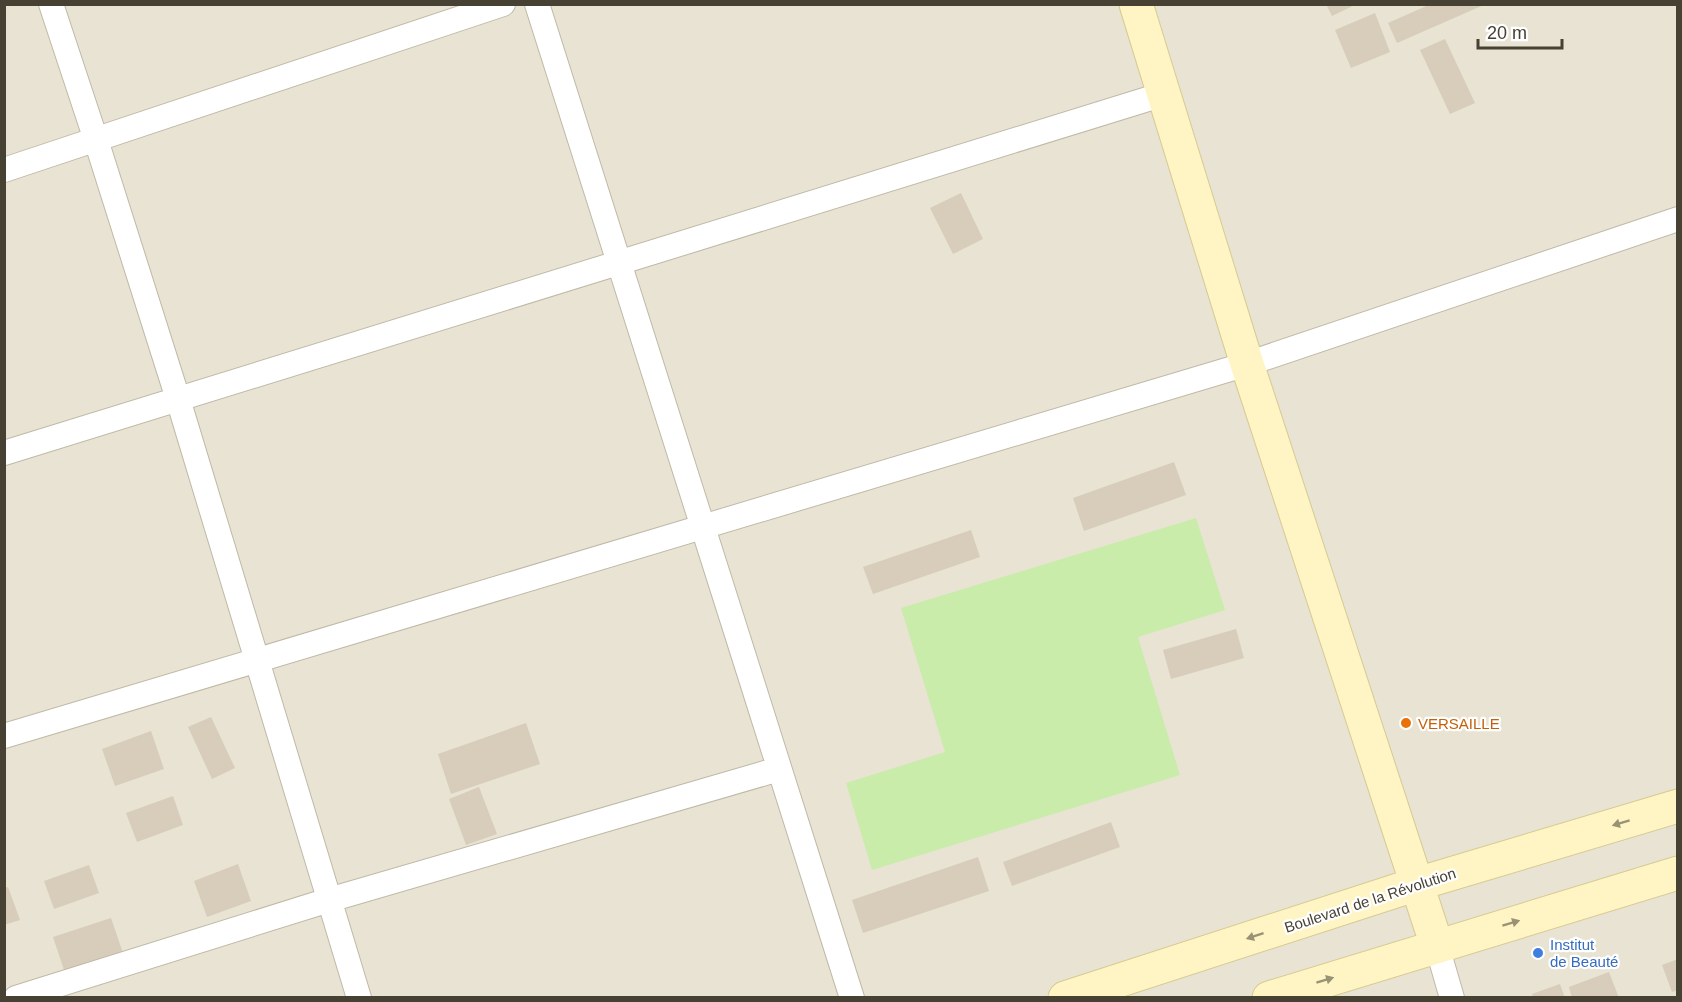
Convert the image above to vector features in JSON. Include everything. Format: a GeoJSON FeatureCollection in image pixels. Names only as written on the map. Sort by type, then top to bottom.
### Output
{"type":"FeatureCollection","features":[{"type":"Feature","properties":{"kind":"main road"},"geometry":{"type":"LineString","coordinates":[[1136,4],[1247,364],[1437,946]]}},
{"type":"Feature","properties":{"kind":"main road","name":"Boulevard de la Révolution"},"geometry":{"type":"LineString","coordinates":[[1065,998],[1417,884],[1677,806]]}},
{"type":"Feature","properties":{"kind":"main road"},"geometry":{"type":"LineString","coordinates":[[1269,998],[1677,873]]}},
{"type":"Feature","properties":{"kind":"street"},"geometry":{"type":"LineString","coordinates":[[51,4],[178,399],[359,998]]}},
{"type":"Feature","properties":{"kind":"street"},"geometry":{"type":"LineString","coordinates":[[4,170],[503,4]]}},
{"type":"Feature","properties":{"kind":"street"},"geometry":{"type":"LineString","coordinates":[[537,4],[621,262],[778,769],[852,998]]}},
{"type":"Feature","properties":{"kind":"street"},"geometry":{"type":"LineString","coordinates":[[4,453],[1164,94]]}},
{"type":"Feature","properties":{"kind":"street"},"geometry":{"type":"LineString","coordinates":[[4,736],[1247,364],[1677,219]]}},
{"type":"Feature","properties":{"kind":"street"},"geometry":{"type":"LineString","coordinates":[[16,998],[329,900],[778,769]]}},
{"type":"Feature","properties":{"kind":"street"},"geometry":{"type":"LineString","coordinates":[[1437,946],[1452,998]]}},
{"type":"Feature","properties":{"kind":"shaded area"},"geometry":{"type":"Polygon","coordinates":[[[5,5],[1677,5],[1677,997],[5,997],[5,5]]]}},
{"type":"Feature","properties":{"kind":"green space"},"geometry":{"type":"Polygon","coordinates":[[[1196,518],[1225,610],[1138,637],[1180,775],[872,870],[846,783],[945,752],[901,608],[1196,518]]]}},
{"type":"Feature","properties":{"kind":"building"},"geometry":{"type":"Polygon","coordinates":[[[1326,4],[1357,4],[1332,16],[1326,4]]]}},
{"type":"Feature","properties":{"kind":"building"},"geometry":{"type":"Polygon","coordinates":[[[1431,4],[1486,4],[1397,43],[1388,23],[1431,4]]]}},
{"type":"Feature","properties":{"kind":"building"},"geometry":{"type":"Polygon","coordinates":[[[1375,13],[1390,52],[1351,68],[1335,30],[1375,13]]]}},
{"type":"Feature","properties":{"kind":"building"},"geometry":{"type":"Polygon","coordinates":[[[1445,39],[1475,103],[1450,114],[1420,50],[1445,39]]]}},
{"type":"Feature","properties":{"kind":"building"},"geometry":{"type":"Polygon","coordinates":[[[961,193],[983,239],[953,254],[930,208],[961,193]]]}},
{"type":"Feature","properties":{"kind":"building"},"geometry":{"type":"Polygon","coordinates":[[[1174,462],[1186,495],[1084,531],[1073,498],[1174,462]]]}},
{"type":"Feature","properties":{"kind":"building"},"geometry":{"type":"Polygon","coordinates":[[[971,530],[980,557],[873,594],[863,567],[971,530]]]}},
{"type":"Feature","properties":{"kind":"building"},"geometry":{"type":"Polygon","coordinates":[[[1236,629],[1244,658],[1171,679],[1163,650],[1236,629]]]}},
{"type":"Feature","properties":{"kind":"building"},"geometry":{"type":"Polygon","coordinates":[[[211,717],[235,768],[212,779],[188,727],[211,717]]]}},
{"type":"Feature","properties":{"kind":"building"},"geometry":{"type":"Polygon","coordinates":[[[526,723],[540,764],[451,794],[438,754],[526,723]]]}},
{"type":"Feature","properties":{"kind":"building"},"geometry":{"type":"Polygon","coordinates":[[[151,731],[164,769],[115,786],[102,749],[151,731]]]}},
{"type":"Feature","properties":{"kind":"building"},"geometry":{"type":"Polygon","coordinates":[[[479,787],[497,834],[466,845],[449,799],[479,787]]]}},
{"type":"Feature","properties":{"kind":"building"},"geometry":{"type":"Polygon","coordinates":[[[173,796],[183,825],[137,842],[126,813],[173,796]]]}},
{"type":"Feature","properties":{"kind":"building"},"geometry":{"type":"Polygon","coordinates":[[[1111,822],[1120,847],[1012,886],[1003,862],[1111,822]]]}},
{"type":"Feature","properties":{"kind":"building"},"geometry":{"type":"Polygon","coordinates":[[[978,857],[989,891],[863,933],[852,900],[978,857]]]}},
{"type":"Feature","properties":{"kind":"building"},"geometry":{"type":"Polygon","coordinates":[[[238,864],[251,901],[207,917],[194,881],[238,864]]]}},
{"type":"Feature","properties":{"kind":"building"},"geometry":{"type":"Polygon","coordinates":[[[89,865],[99,893],[54,909],[44,881],[89,865]]]}},
{"type":"Feature","properties":{"kind":"building"},"geometry":{"type":"Polygon","coordinates":[[[8,887],[20,920],[4,925],[4,888],[8,887]]]}},
{"type":"Feature","properties":{"kind":"building"},"geometry":{"type":"Polygon","coordinates":[[[111,918],[124,956],[66,976],[53,937],[111,918]]]}},
{"type":"Feature","properties":{"kind":"building"},"geometry":{"type":"Polygon","coordinates":[[[1678,959],[1678,990],[1672,992],[1662,965],[1678,959]]]}},
{"type":"Feature","properties":{"kind":"building"},"geometry":{"type":"Polygon","coordinates":[[[1609,972],[1619,998],[1572,998],[1569,987],[1609,972]]]}},
{"type":"Feature","properties":{"kind":"building"},"geometry":{"type":"Polygon","coordinates":[[[1560,984],[1565,998],[1533,998],[1532,994],[1560,984]]]}},
{"type":"Feature","properties":{"kind":"place","name":"VERSAILLE"},"geometry":{"type":"Point","coordinates":[1406,723]}},
{"type":"Feature","properties":{"kind":"place","name":"Institut de Beauté"},"geometry":{"type":"Point","coordinates":[1538,953]}}]}
